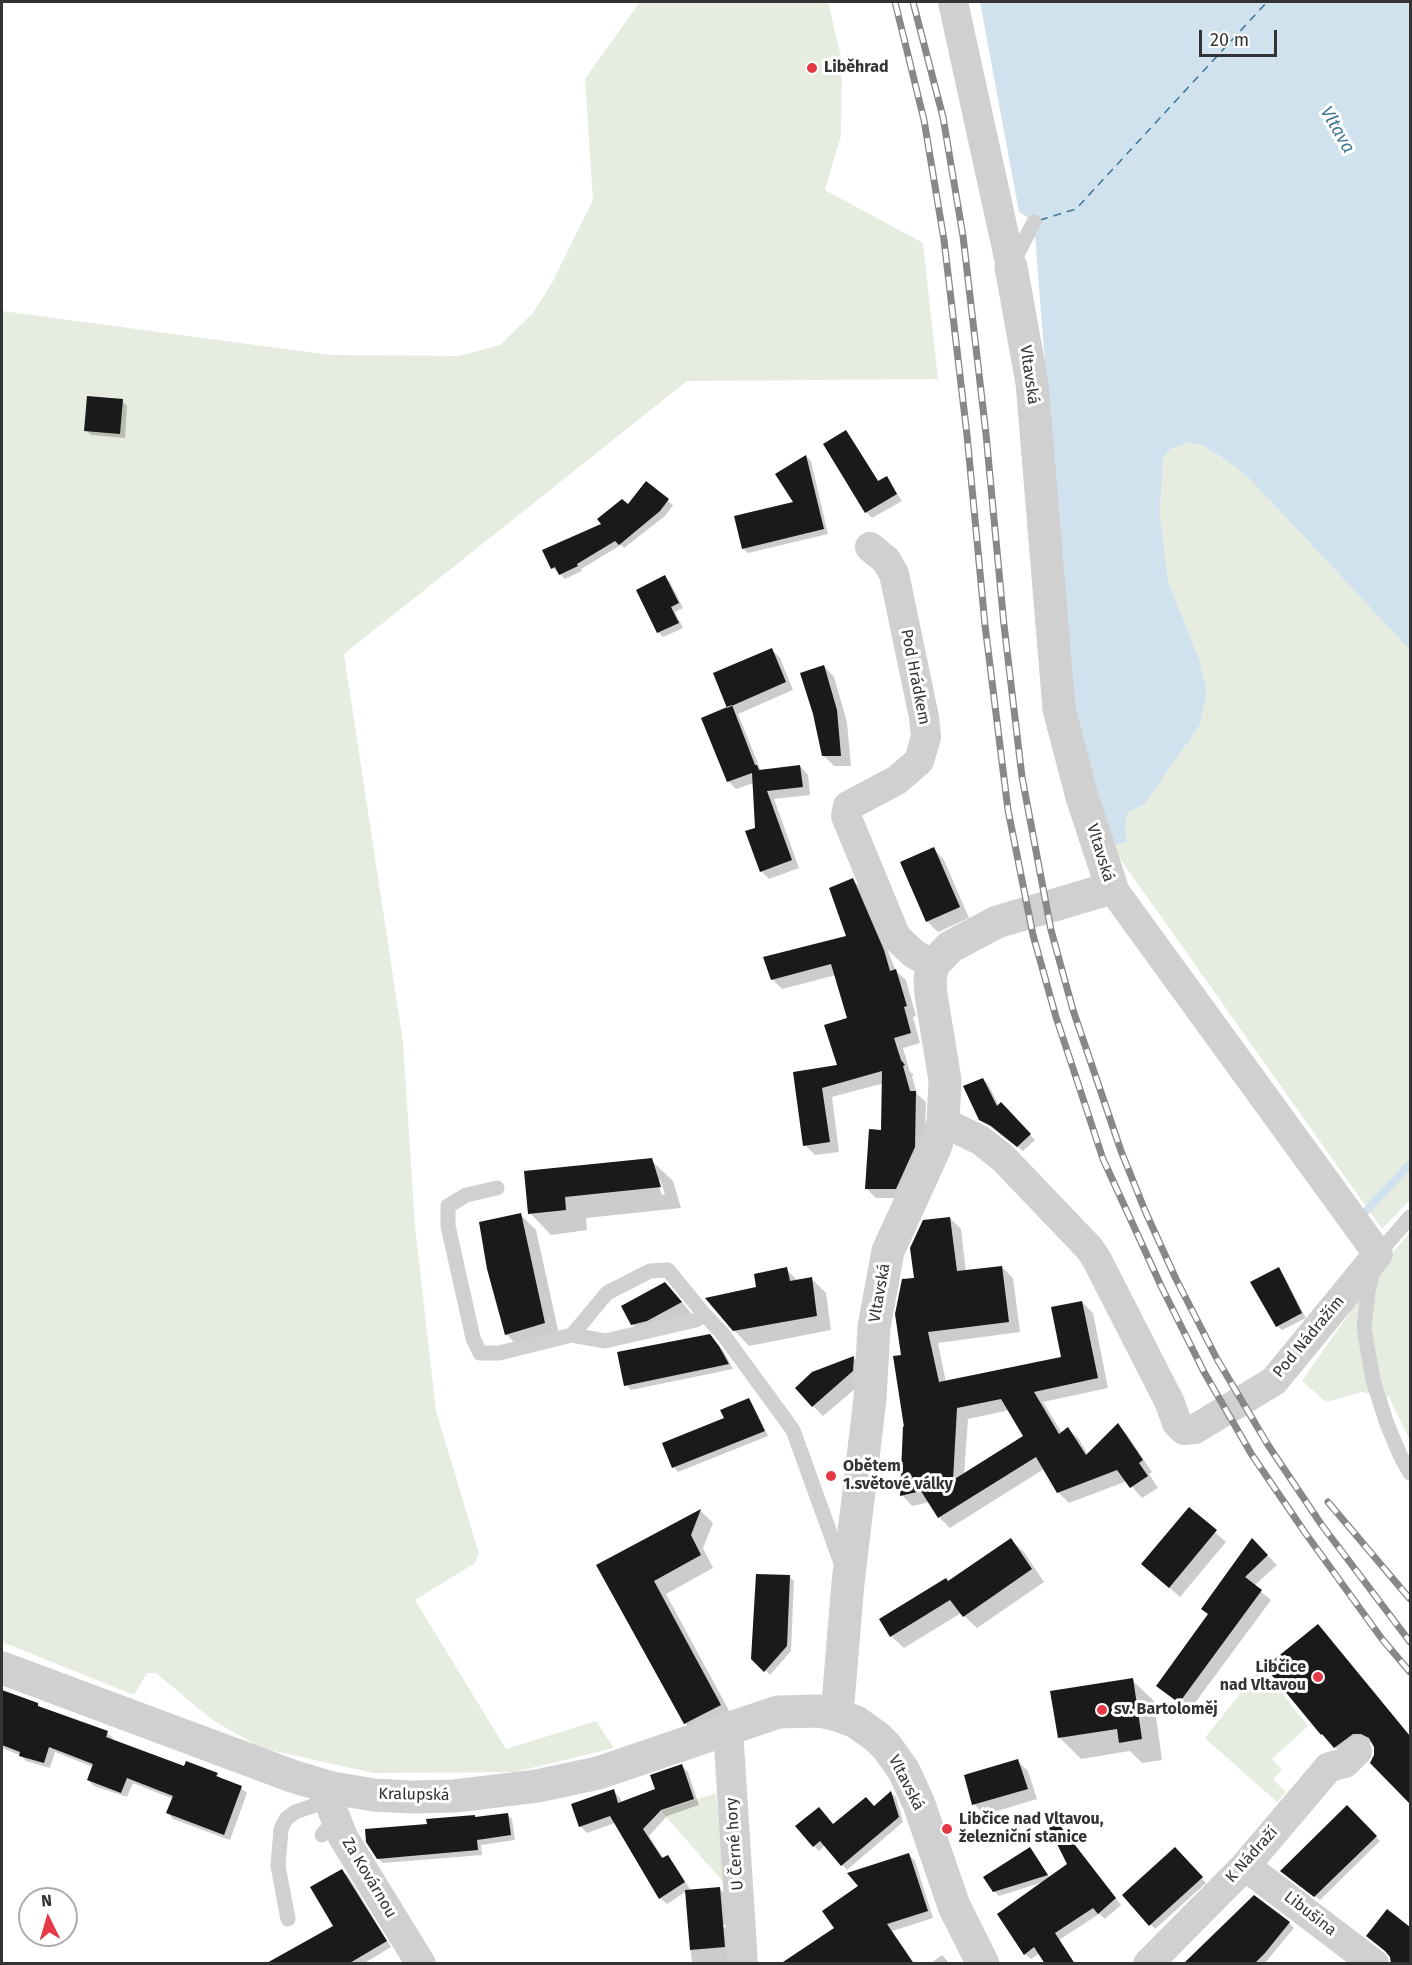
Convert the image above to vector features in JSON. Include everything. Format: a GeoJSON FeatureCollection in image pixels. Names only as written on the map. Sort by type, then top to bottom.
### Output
{"type":"FeatureCollection","features":[{"type":"Feature","properties":{"kind":"street","name":"Vltavská"},"geometry":{"type":"LineString","coordinates":[[953,2],[1011,267],[1032,383],[1059,709],[1082,797],[1112,888],[997,922],[950,947],[933,965],[930,995],[945,1080],[943,1122],[935,1148],[888,1251],[874,1327],[870,1399],[848,1583],[837,1715],[856,1722],[877,1737],[887,1747],[904,1772],[919,1804],[954,1906],[983,1964]]}},
{"type":"Feature","properties":{"kind":"street","name":"Pod Hrádkem"},"geometry":{"type":"LineString","coordinates":[[870,548],[886,560],[894,574],[922,706],[926,737],[919,761],[897,780],[853,802],[846,811],[846,816],[896,937],[903,946],[933,965]]}},
{"type":"Feature","properties":{"kind":"street"},"geometry":{"type":"LineString","coordinates":[[1112,888],[1378,1254]]}},
{"type":"Feature","properties":{"kind":"street","name":"Pod Nádražím"},"geometry":{"type":"LineString","coordinates":[[943,1122],[980,1140],[1003,1158],[1094,1254],[1170,1403],[1177,1423],[1184,1430],[1195,1429],[1274,1381],[1378,1254]]}},
{"type":"Feature","properties":{"kind":"street","name":"Kralupská"},"geometry":{"type":"LineString","coordinates":[[2,1668],[292,1776],[330,1810],[374,1795],[411,1797],[485,1793],[598,1773],[778,1712],[819,1711],[837,1715]]}},
{"type":"Feature","properties":{"kind":"street","name":"U Černé hory"},"geometry":{"type":"LineString","coordinates":[[728,1729],[751,1962]]}},
{"type":"Feature","properties":{"kind":"street","name":"K Nádraží"},"geometry":{"type":"LineString","coordinates":[[1148,1964],[1245,1866],[1329,1767],[1345,1763],[1357,1751]]}},
{"type":"Feature","properties":{"kind":"street","name":"Za Kovárnou"},"geometry":{"type":"LineString","coordinates":[[330,1810],[343,1837],[421,1964]]}},
{"type":"Feature","properties":{"kind":"street","name":"Libušina"},"geometry":{"type":"LineString","coordinates":[[1245,1866],[1374,1964]]}},
{"type":"Feature","properties":{"kind":"lane"},"geometry":{"type":"LineString","coordinates":[[1011,267],[1034,222]]}},
{"type":"Feature","properties":{"kind":"lane"},"geometry":{"type":"LineString","coordinates":[[497,1188],[466,1195],[448,1206],[448,1226],[473,1338],[480,1353],[499,1353],[572,1335],[605,1341],[696,1320],[704,1314]]}},
{"type":"Feature","properties":{"kind":"lane"},"geometry":{"type":"LineString","coordinates":[[1410,1217],[1378,1254],[1368,1291],[1364,1328],[1373,1380],[1387,1424],[1410,1473]]}},
{"type":"Feature","properties":{"kind":"lane","name":"Vltavská"},"geometry":{"type":"LineString","coordinates":[[572,1335],[607,1293],[650,1271],[668,1270],[722,1333],[793,1430],[848,1583]]}},
{"type":"Feature","properties":{"kind":"lane"},"geometry":{"type":"LineString","coordinates":[[288,1919],[278,1866],[281,1829],[286,1819],[295,1812],[330,1810]]}},
{"type":"Feature","properties":{"kind":"shaded area"},"geometry":{"type":"Polygon","coordinates":[[[640,2],[828,2],[842,61],[841,135],[825,190],[923,243],[938,379],[687,381],[344,654],[403,1042],[415,1226],[436,1411],[479,1554],[475,1563],[415,1600],[506,1749],[596,1721],[614,1748],[515,1772],[373,1773],[261,1748],[211,1719],[156,1673],[147,1673],[134,1695],[2,1642],[2,311],[330,355],[459,356],[500,345],[532,314],[552,283],[593,200],[585,79],[640,2]]]}},
{"type":"Feature","properties":{"kind":"shaded area"},"geometry":{"type":"Polygon","coordinates":[[[1186,443],[1202,445],[1247,476],[1410,650],[1410,1200],[1382,1229],[1111,846],[1127,842],[1125,828],[1128,812],[1144,805],[1200,725],[1207,691],[1199,659],[1168,581],[1160,514],[1163,459],[1170,449],[1186,443]]]}},
{"type":"Feature","properties":{"kind":"shaded area"},"geometry":{"type":"Polygon","coordinates":[[[1410,1232],[1410,1441],[1389,1397],[1361,1392],[1326,1402],[1302,1381],[1386,1261],[1410,1232]]]}},
{"type":"Feature","properties":{"kind":"shaded area"},"geometry":{"type":"Polygon","coordinates":[[[1261,1667],[1308,1726],[1272,1759],[1282,1770],[1273,1779],[1286,1792],[1277,1802],[1205,1738],[1261,1667]]]}},
{"type":"Feature","properties":{"kind":"shaded area"},"geometry":{"type":"Polygon","coordinates":[[[716,1793],[726,1883],[661,1811],[716,1793]]]}},
{"type":"Feature","properties":{"kind":"water","name":"Vltava"},"geometry":{"type":"Polygon","coordinates":[[[980,2],[1410,2],[1410,650],[1247,476],[1202,445],[1186,443],[1170,449],[1163,459],[1160,514],[1168,581],[1199,659],[1207,691],[1200,725],[1144,805],[1128,812],[1125,828],[1127,842],[1111,846],[1070,686],[1034,222],[1019,212],[980,2]]]}},
{"type":"Feature","properties":{"kind":"building"},"geometry":{"type":"Polygon","coordinates":[[[87,396],[123,399],[120,434],[84,431],[87,396]]]}},
{"type":"Feature","properties":{"kind":"building"},"geometry":{"type":"Polygon","coordinates":[[[846,430],[878,481],[887,476],[897,494],[865,513],[823,444],[846,430]]]}},
{"type":"Feature","properties":{"kind":"building"},"geometry":{"type":"Polygon","coordinates":[[[806,455],[824,529],[742,549],[734,516],[793,502],[775,474],[806,455]]]}},
{"type":"Feature","properties":{"kind":"building"},"geometry":{"type":"Polygon","coordinates":[[[646,481],[669,499],[660,511],[619,545],[615,541],[577,564],[578,566],[559,575],[555,567],[551,569],[542,550],[601,524],[597,519],[622,499],[628,504],[646,481]]]}},
{"type":"Feature","properties":{"kind":"building"},"geometry":{"type":"Polygon","coordinates":[[[665,575],[679,603],[671,607],[679,623],[657,633],[636,590],[665,575]]]}},
{"type":"Feature","properties":{"kind":"building"},"geometry":{"type":"Polygon","coordinates":[[[772,648],[786,682],[727,708],[713,673],[772,648]]]}},
{"type":"Feature","properties":{"kind":"building"},"geometry":{"type":"Polygon","coordinates":[[[824,665],[837,710],[841,756],[822,756],[813,714],[800,673],[824,665]]]}},
{"type":"Feature","properties":{"kind":"building"},"geometry":{"type":"Polygon","coordinates":[[[732,705],[759,770],[800,765],[803,787],[767,791],[792,860],[760,872],[745,831],[755,828],[752,773],[727,782],[701,718],[732,705]]]}},
{"type":"Feature","properties":{"kind":"building"},"geometry":{"type":"Polygon","coordinates":[[[934,847],[960,907],[926,922],[900,862],[934,847]]]}},
{"type":"Feature","properties":{"kind":"building"},"geometry":{"type":"Polygon","coordinates":[[[853,878],[884,950],[890,971],[896,969],[907,1006],[904,1007],[911,1033],[894,1038],[901,1060],[905,1065],[903,1066],[910,1091],[916,1091],[915,1147],[896,1189],[865,1189],[869,1129],[881,1130],[882,1071],[822,1088],[830,1142],[803,1146],[793,1072],[837,1065],[824,1025],[847,1018],[831,964],[771,980],[763,957],[846,936],[829,888],[853,878]]]}},
{"type":"Feature","properties":{"kind":"building"},"geometry":{"type":"Polygon","coordinates":[[[983,1078],[997,1106],[1001,1102],[1031,1134],[1017,1147],[991,1126],[979,1120],[963,1086],[983,1078]]]}},
{"type":"Feature","properties":{"kind":"building"},"geometry":{"type":"Polygon","coordinates":[[[652,1158],[661,1187],[565,1197],[566,1210],[528,1214],[524,1171],[652,1158]]]}},
{"type":"Feature","properties":{"kind":"building"},"geometry":{"type":"Polygon","coordinates":[[[521,1213],[545,1323],[505,1335],[487,1269],[479,1222],[521,1213]]]}},
{"type":"Feature","properties":{"kind":"building"},"geometry":{"type":"Polygon","coordinates":[[[950,1217],[957,1271],[1002,1266],[1009,1322],[928,1332],[939,1382],[1061,1357],[1051,1307],[1082,1301],[1098,1378],[1034,1392],[1059,1434],[1068,1427],[1086,1455],[1118,1423],[1143,1460],[1139,1463],[1148,1476],[1130,1488],[1117,1470],[1057,1493],[1036,1457],[938,1518],[921,1491],[900,1496],[904,1427],[893,1356],[901,1355],[895,1314],[902,1279],[914,1278],[910,1248],[923,1220],[950,1217]],[[1001,1399],[957,1408],[953,1480],[1023,1436],[1001,1399]]]}},
{"type":"Feature","properties":{"kind":"building"},"geometry":{"type":"Polygon","coordinates":[[[787,1267],[790,1281],[812,1277],[817,1316],[733,1331],[705,1298],[756,1287],[754,1274],[787,1267]]]}},
{"type":"Feature","properties":{"kind":"building"},"geometry":{"type":"Polygon","coordinates":[[[1279,1267],[1302,1313],[1276,1327],[1250,1282],[1279,1267]]]}},
{"type":"Feature","properties":{"kind":"building"},"geometry":{"type":"Polygon","coordinates":[[[665,1282],[682,1302],[647,1321],[631,1325],[621,1306],[665,1282]]]}},
{"type":"Feature","properties":{"kind":"building"},"geometry":{"type":"Polygon","coordinates":[[[710,1334],[729,1364],[624,1386],[617,1352],[710,1334]]]}},
{"type":"Feature","properties":{"kind":"building"},"geometry":{"type":"Polygon","coordinates":[[[854,1356],[853,1371],[812,1407],[795,1388],[812,1372],[854,1356]]]}},
{"type":"Feature","properties":{"kind":"building"},"geometry":{"type":"Polygon","coordinates":[[[749,1398],[765,1431],[672,1468],[662,1443],[724,1418],[720,1410],[749,1398]]]}},
{"type":"Feature","properties":{"kind":"building"},"geometry":{"type":"Polygon","coordinates":[[[1189,1507],[1217,1530],[1169,1588],[1141,1564],[1189,1507]]]}},
{"type":"Feature","properties":{"kind":"building"},"geometry":{"type":"Polygon","coordinates":[[[701,1509],[691,1535],[701,1555],[654,1581],[721,1705],[684,1724],[596,1565],[701,1509]]]}},
{"type":"Feature","properties":{"kind":"building"},"geometry":{"type":"Polygon","coordinates":[[[1011,1538],[1032,1569],[963,1617],[950,1600],[890,1637],[879,1619],[946,1578],[948,1581],[1011,1538]]]}},
{"type":"Feature","properties":{"kind":"building"},"geometry":{"type":"Polygon","coordinates":[[[1252,1538],[1268,1555],[1245,1577],[1262,1590],[1179,1703],[1156,1686],[1208,1614],[1201,1609],[1252,1538]]]}},
{"type":"Feature","properties":{"kind":"building"},"geometry":{"type":"Polygon","coordinates":[[[756,1574],[790,1575],[787,1646],[764,1672],[751,1659],[756,1574]]]}},
{"type":"Feature","properties":{"kind":"building","name":"Libčice nad Vltavou"},"geometry":{"type":"Polygon","coordinates":[[[1318,1624],[1410,1736],[1410,1804],[1370,1763],[1374,1755],[1374,1747],[1369,1738],[1361,1734],[1353,1734],[1334,1748],[1265,1667],[1318,1624]]]}},
{"type":"Feature","properties":{"kind":"building","name":"sv. Bartoloměj"},"geometry":{"type":"Polygon","coordinates":[[[1133,1678],[1142,1739],[1119,1743],[1117,1729],[1058,1738],[1050,1691],[1133,1678]]]}},
{"type":"Feature","properties":{"kind":"building"},"geometry":{"type":"Polygon","coordinates":[[[2,1690],[38,1703],[38,1706],[108,1731],[106,1737],[184,1766],[186,1761],[218,1773],[216,1776],[242,1786],[224,1835],[166,1813],[173,1796],[127,1778],[121,1793],[87,1780],[93,1764],[49,1747],[44,1763],[19,1756],[20,1752],[2,1745],[2,1690]]]}},
{"type":"Feature","properties":{"kind":"building"},"geometry":{"type":"Polygon","coordinates":[[[1018,1759],[1028,1789],[972,1805],[964,1775],[1018,1759]]]}},
{"type":"Feature","properties":{"kind":"building"},"geometry":{"type":"Polygon","coordinates":[[[682,1764],[694,1799],[661,1810],[643,1829],[662,1858],[668,1855],[685,1882],[659,1899],[610,1816],[579,1827],[571,1804],[614,1789],[618,1803],[655,1789],[650,1775],[682,1764]]]}},
{"type":"Feature","properties":{"kind":"building"},"geometry":{"type":"Polygon","coordinates":[[[891,1791],[899,1817],[841,1866],[820,1841],[813,1847],[795,1826],[819,1807],[833,1824],[866,1797],[874,1806],[891,1791]]]}},
{"type":"Feature","properties":{"kind":"building"},"geometry":{"type":"Polygon","coordinates":[[[1347,1805],[1377,1836],[1314,1897],[1280,1871],[1347,1805]]]}},
{"type":"Feature","properties":{"kind":"building"},"geometry":{"type":"Polygon","coordinates":[[[508,1813],[511,1835],[477,1840],[478,1850],[377,1859],[366,1842],[365,1829],[427,1824],[426,1819],[508,1813]]]}},
{"type":"Feature","properties":{"kind":"building"},"geometry":{"type":"Polygon","coordinates":[[[1058,1823],[1116,1898],[1098,1914],[1093,1908],[1055,1933],[1075,1964],[1045,1964],[1034,1947],[1024,1955],[997,1914],[1067,1864],[1049,1828],[1058,1823]]]}},
{"type":"Feature","properties":{"kind":"building"},"geometry":{"type":"Polygon","coordinates":[[[1030,1847],[1048,1875],[993,1892],[983,1877],[1030,1847]]]}},
{"type":"Feature","properties":{"kind":"building"},"geometry":{"type":"Polygon","coordinates":[[[1175,1847],[1203,1877],[1149,1926],[1122,1895],[1175,1847]]]}},
{"type":"Feature","properties":{"kind":"building"},"geometry":{"type":"Polygon","coordinates":[[[909,1853],[928,1911],[887,1924],[914,1964],[780,1964],[834,1928],[822,1911],[858,1886],[847,1873],[909,1853]]]}},
{"type":"Feature","properties":{"kind":"building"},"geometry":{"type":"Polygon","coordinates":[[[342,1869],[387,1941],[348,1964],[265,1964],[333,1926],[310,1887],[342,1869]]]}},
{"type":"Feature","properties":{"kind":"building"},"geometry":{"type":"Polygon","coordinates":[[[720,1887],[725,1947],[690,1950],[685,1890],[720,1887]]]}},
{"type":"Feature","properties":{"kind":"building"},"geometry":{"type":"Polygon","coordinates":[[[1254,1895],[1290,1922],[1254,1964],[1183,1964],[1254,1895]]]}},
{"type":"Feature","properties":{"kind":"building"},"geometry":{"type":"Polygon","coordinates":[[[1387,1909],[1410,1927],[1410,1964],[1391,1964],[1390,1957],[1385,1951],[1366,1936],[1387,1909]]]}},
{"type":"Feature","properties":{"kind":"waterway"},"geometry":{"type":"LineString","coordinates":[[1367,1210],[1410,1164]]}},
{"type":"Feature","properties":{"kind":"ferry route"},"geometry":{"type":"LineString","coordinates":[[1040,220],[1076,209],[1267,2]]}},
{"type":"Feature","properties":{"kind":"railway"},"geometry":{"type":"LineString","coordinates":[[895,2],[924,120],[944,240],[967,435],[985,625],[1008,810],[1033,935],[1056,1017],[1103,1159],[1162,1288],[1204,1372],[1252,1455],[1306,1534],[1382,1639],[1410,1672]]}},
{"type":"Feature","properties":{"kind":"railway"},"geometry":{"type":"LineString","coordinates":[[913,2],[943,117],[963,236],[1022,777],[1051,930],[1073,1010],[1121,1151],[1146,1213],[1176,1279],[1217,1359],[1268,1445],[1321,1524],[1410,1642]]}},
{"type":"Feature","properties":{"kind":"railway"},"geometry":{"type":"LineString","coordinates":[[1328,1502],[1410,1599]]}},
{"type":"Feature","properties":{"kind":"place","name":"Liběhrad"},"geometry":{"type":"Point","coordinates":[812,68]}},
{"type":"Feature","properties":{"kind":"place","name":"Obětem 1.světové války"},"geometry":{"type":"Point","coordinates":[831,1476]}},
{"type":"Feature","properties":{"kind":"place","name":"Libčice nad Vltavou"},"geometry":{"type":"Point","coordinates":[1318,1677]}},
{"type":"Feature","properties":{"kind":"place","name":"sv. Bartoloměj"},"geometry":{"type":"Point","coordinates":[1102,1710]}},
{"type":"Feature","properties":{"kind":"place","name":"Libčice nad Vltavou, železniční stanice"},"geometry":{"type":"Point","coordinates":[947,1829]}}]}
